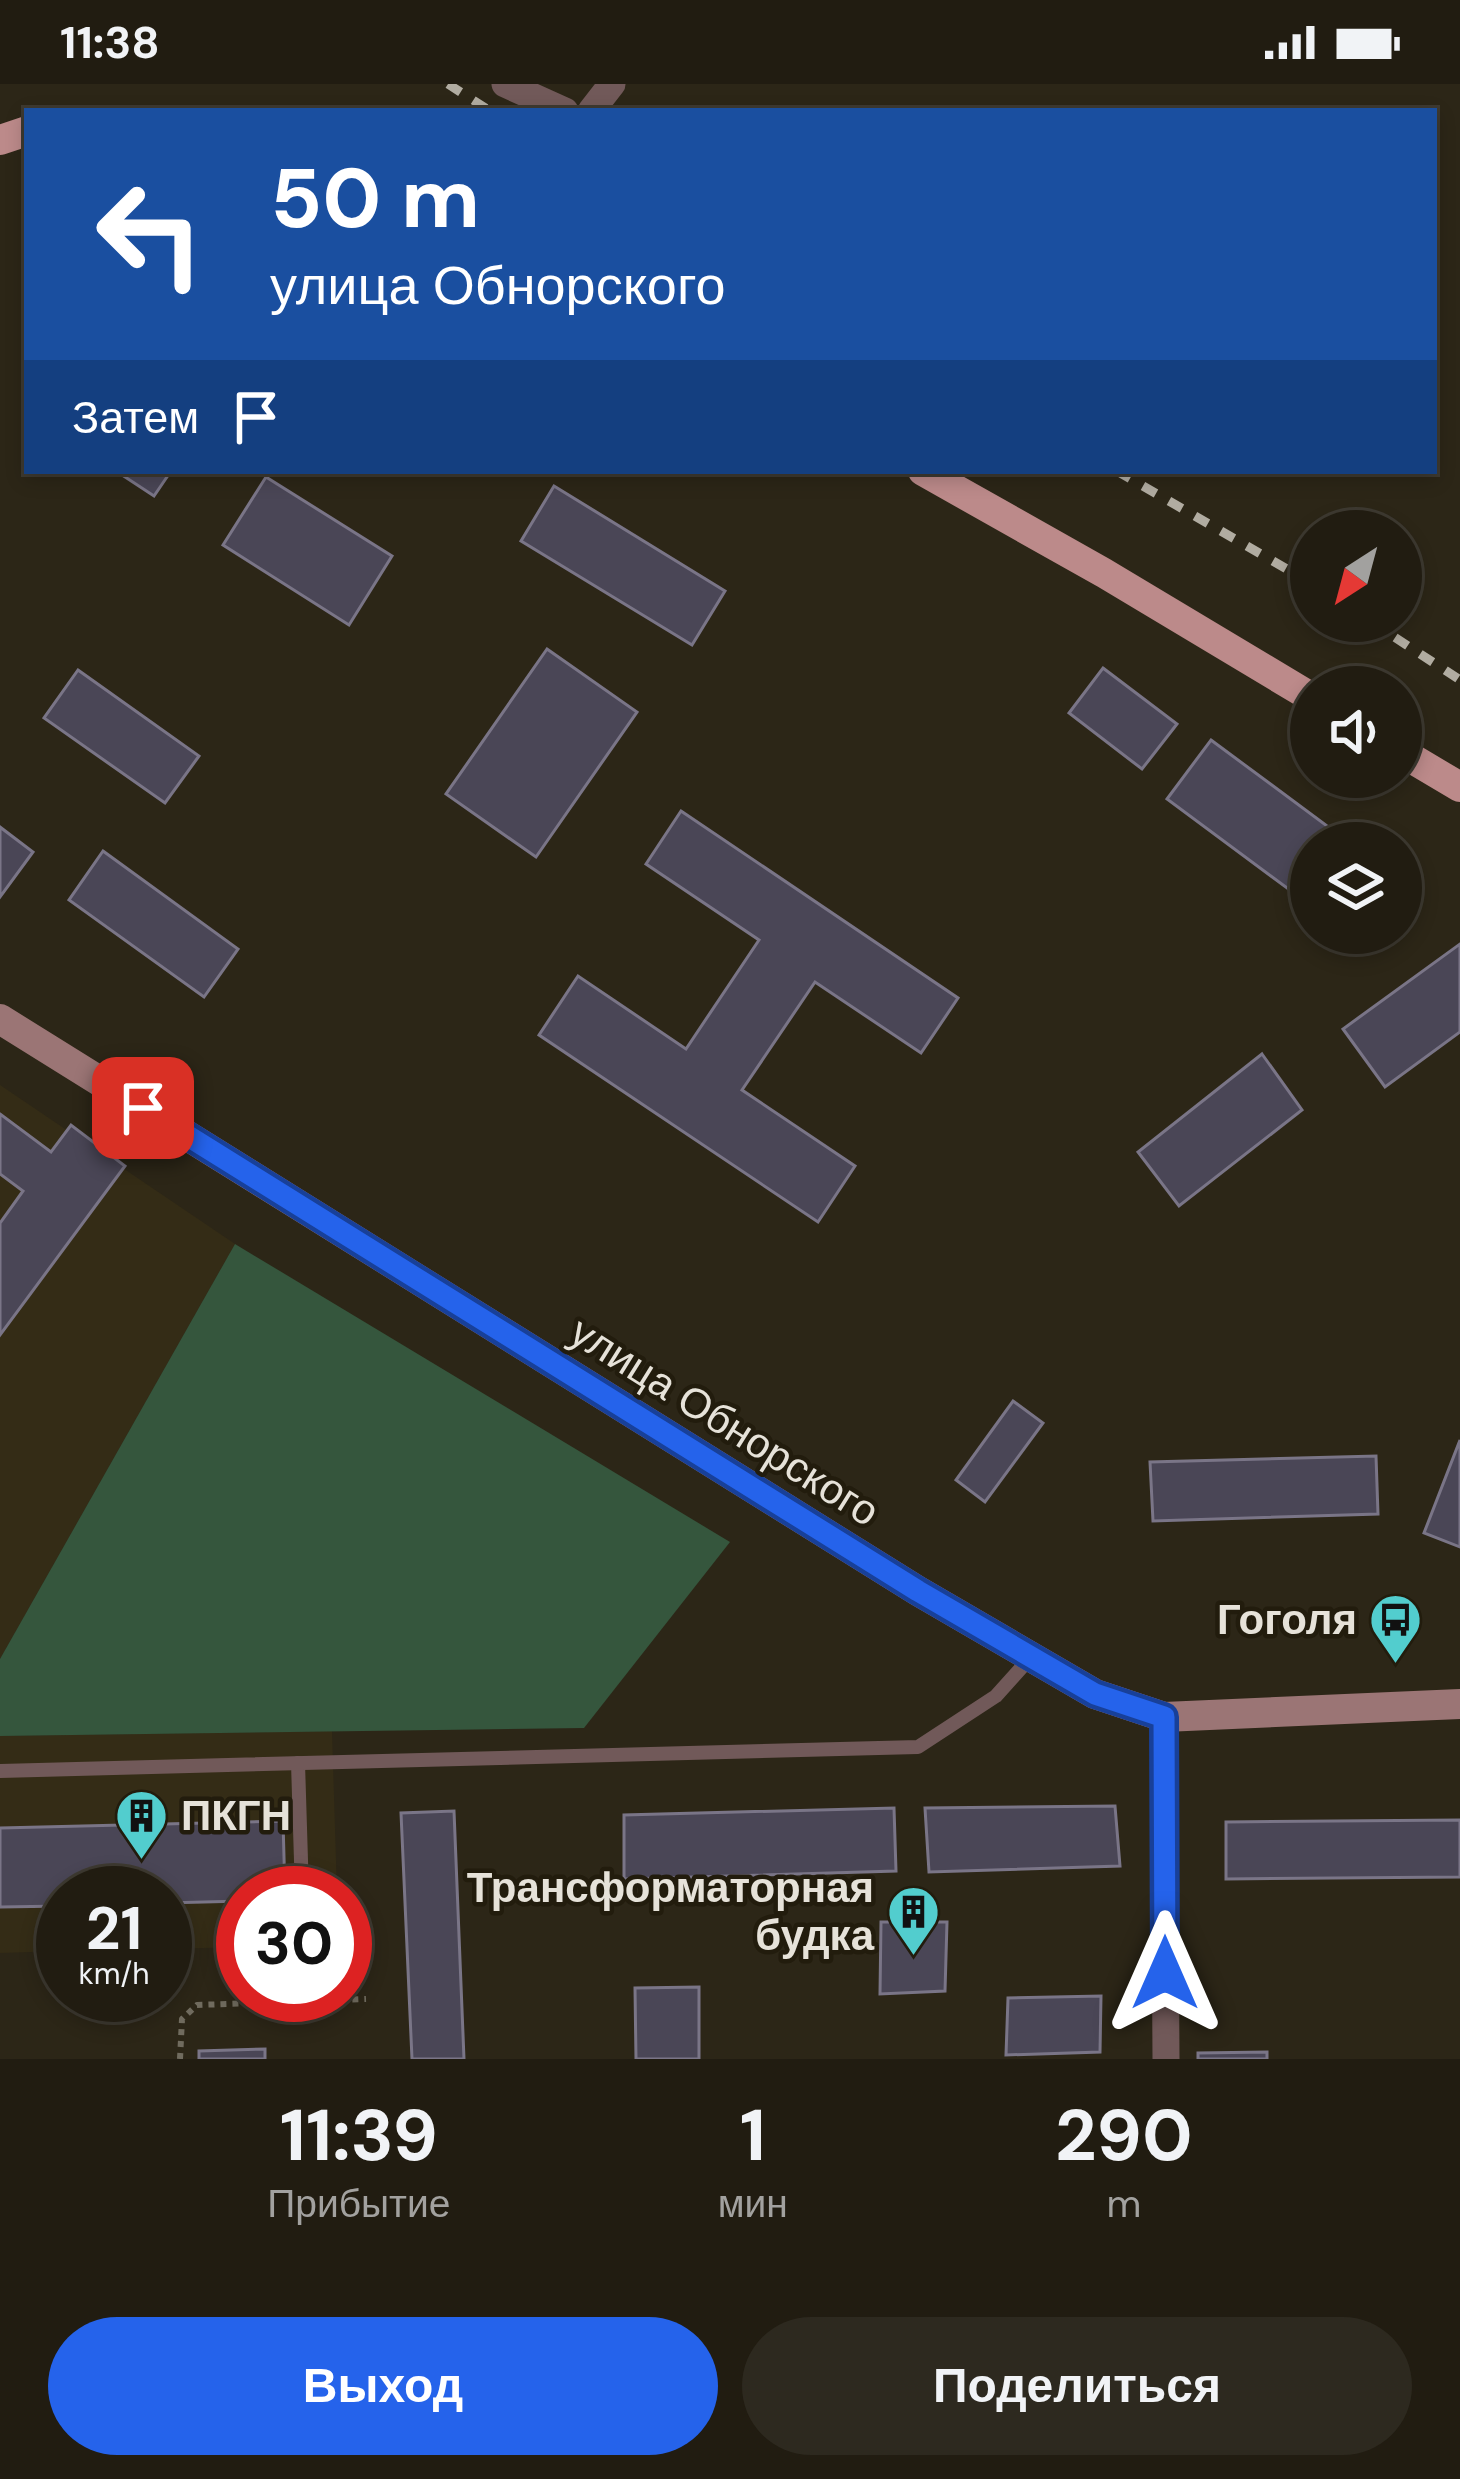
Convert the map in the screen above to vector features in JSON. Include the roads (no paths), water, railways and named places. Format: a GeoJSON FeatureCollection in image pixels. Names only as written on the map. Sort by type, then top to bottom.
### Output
{"type":"FeatureCollection","features":[{"type":"Feature","properties":{"kind":"main road"},"geometry":{"type":"LineString","coordinates":[[928,474],[1290,685]]}},
{"type":"Feature","properties":{"kind":"main road"},"geometry":{"type":"LineString","coordinates":[[1422,764],[1460,787]]}},
{"type":"Feature","properties":{"kind":"main road","name":"улица Обнорского"},"geometry":{"type":"LineString","coordinates":[[0,1019],[918,1591],[1095,1694],[1164,1717],[1460,1704]]}},
{"type":"Feature","properties":{"kind":"street"},"geometry":{"type":"LineString","coordinates":[[505,84],[558,108]]}},
{"type":"Feature","properties":{"kind":"street"},"geometry":{"type":"LineString","coordinates":[[593,108],[612,84]]}},
{"type":"Feature","properties":{"kind":"street"},"geometry":{"type":"LineString","coordinates":[[1164,1717],[1166,2059]]}},
{"type":"Feature","properties":{"kind":"lane"},"geometry":{"type":"LineString","coordinates":[[0,1771],[918,1747],[996,1696],[1031,1657]]}},
{"type":"Feature","properties":{"kind":"lane"},"geometry":{"type":"LineString","coordinates":[[298,1763],[301,1866]]}},
{"type":"Feature","properties":{"kind":"railway"},"geometry":{"type":"LineString","coordinates":[[448,84],[485,108]]}},
{"type":"Feature","properties":{"kind":"railway"},"geometry":{"type":"LineString","coordinates":[[1122,474],[1290,571]]}},
{"type":"Feature","properties":{"kind":"railway"},"geometry":{"type":"LineString","coordinates":[[1402,642],[1460,680]]}},
{"type":"Feature","properties":{"kind":"place","name":"Гоголя"},"geometry":{"type":"Point","coordinates":[1396,1665]}},
{"type":"Feature","properties":{"kind":"place","name":"ПКГН"},"geometry":{"type":"Point","coordinates":[142,1861]}},
{"type":"Feature","properties":{"kind":"place","name":"Трансформаторная будка"},"geometry":{"type":"Point","coordinates":[913,1957]}}]}
